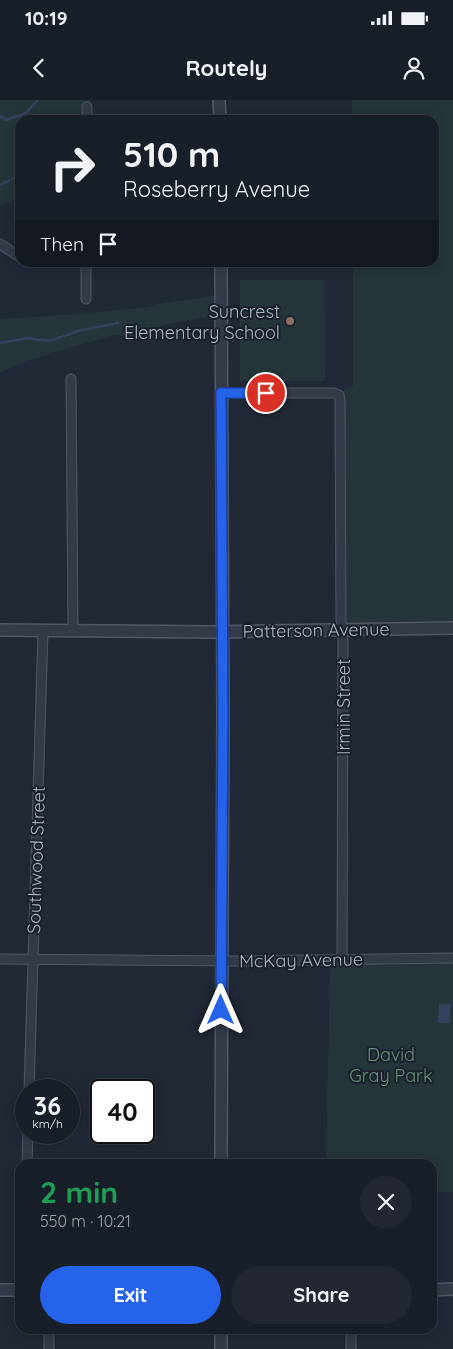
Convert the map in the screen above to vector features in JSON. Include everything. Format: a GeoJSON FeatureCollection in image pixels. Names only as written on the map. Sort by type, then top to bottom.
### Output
{"type":"FeatureCollection","features":[{"type":"Feature","properties":{"kind":"street"},"geometry":{"type":"LineString","coordinates":[[219,100],[220,115]]}},
{"type":"Feature","properties":{"kind":"street"},"geometry":{"type":"LineString","coordinates":[[86,115],[87,107]]}},
{"type":"Feature","properties":{"kind":"street"},"geometry":{"type":"LineString","coordinates":[[0,244],[15,254]]}},
{"type":"Feature","properties":{"kind":"street"},"geometry":{"type":"LineString","coordinates":[[86,267],[86,300]]}},
{"type":"Feature","properties":{"kind":"street"},"geometry":{"type":"LineString","coordinates":[[221,267],[221,1159]]}},
{"type":"Feature","properties":{"kind":"street"},"geometry":{"type":"LineString","coordinates":[[71,379],[73,630]]}},
{"type":"Feature","properties":{"kind":"street","name":"Irmin Street"},"geometry":{"type":"LineString","coordinates":[[221,393],[339,394],[342,629],[342,959]]}},
{"type":"Feature","properties":{"kind":"street","name":"Patterson Avenue"},"geometry":{"type":"LineString","coordinates":[[0,630],[222,632],[453,628]]}},
{"type":"Feature","properties":{"kind":"street","name":"Southwood Street"},"geometry":{"type":"LineString","coordinates":[[29,1079],[43,630]]}},
{"type":"Feature","properties":{"kind":"street","name":"McKay Avenue"},"geometry":{"type":"LineString","coordinates":[[0,959],[453,958]]}},
{"type":"Feature","properties":{"kind":"street"},"geometry":{"type":"LineString","coordinates":[[27,1159],[28,1144]]}},
{"type":"Feature","properties":{"kind":"street"},"geometry":{"type":"LineString","coordinates":[[437,1290],[453,1289]]}},
{"type":"Feature","properties":{"kind":"street"},"geometry":{"type":"LineString","coordinates":[[0,1290],[15,1290]]}},
{"type":"Feature","properties":{"kind":"street"},"geometry":{"type":"LineString","coordinates":[[49,1334],[49,1349]]}},
{"type":"Feature","properties":{"kind":"street"},"geometry":{"type":"LineString","coordinates":[[221,1334],[221,1349]]}},
{"type":"Feature","properties":{"kind":"street"},"geometry":{"type":"LineString","coordinates":[[350,1334],[351,1349]]}},
{"type":"Feature","properties":{"kind":"green space"},"geometry":{"type":"Polygon","coordinates":[[[0,100],[90,100],[90,102],[84,102],[84,114],[15,115],[15,200],[0,205],[0,100]]]}},
{"type":"Feature","properties":{"kind":"green space"},"geometry":{"type":"Polygon","coordinates":[[[352,100],[453,100],[453,622],[353,623],[348,621],[346,617],[344,389],[353,386],[353,267],[439,267],[439,115],[352,115],[352,100]]]}},
{"type":"Feature","properties":{"kind":"green space"},"geometry":{"type":"Polygon","coordinates":[[[240,280],[324,280],[325,381],[240,381],[240,280]]]}},
{"type":"Feature","properties":{"kind":"green space"},"geometry":{"type":"Polygon","coordinates":[[[214,295],[214,315],[151,328],[153,342],[117,335],[65,349],[22,363],[0,373],[0,319],[148,307],[214,295]]]}},
{"type":"Feature","properties":{"kind":"green space","name":"David Gray Park"},"geometry":{"type":"Polygon","coordinates":[[[453,963],[453,1192],[437,1192],[437,1159],[326,1159],[330,964],[453,963]]]}},
{"type":"Feature","properties":{"kind":"water"},"geometry":{"type":"Polygon","coordinates":[[[439,1004],[450,1004],[450,1023],[438,1023],[439,1004]]]}},
{"type":"Feature","properties":{"kind":"waterway"},"geometry":{"type":"LineString","coordinates":[[20,115],[26,113],[38,100]]}},
{"type":"Feature","properties":{"kind":"waterway"},"geometry":{"type":"LineString","coordinates":[[0,116],[6,120],[15,117]]}},
{"type":"Feature","properties":{"kind":"waterway"},"geometry":{"type":"LineString","coordinates":[[0,185],[15,178]]}},
{"type":"Feature","properties":{"kind":"waterway"},"geometry":{"type":"LineString","coordinates":[[0,343],[27,338],[50,341],[78,331],[118,323]]}},
{"type":"Feature","properties":{"kind":"place","name":"Suncrest Elementary School"},"geometry":{"type":"Point","coordinates":[290,321]}},
{"type":"Feature","properties":{"kind":"route"},"geometry":{"type":"LineString","coordinates":[[221,1010],[223,716],[221,393],[266,393]]}}]}
